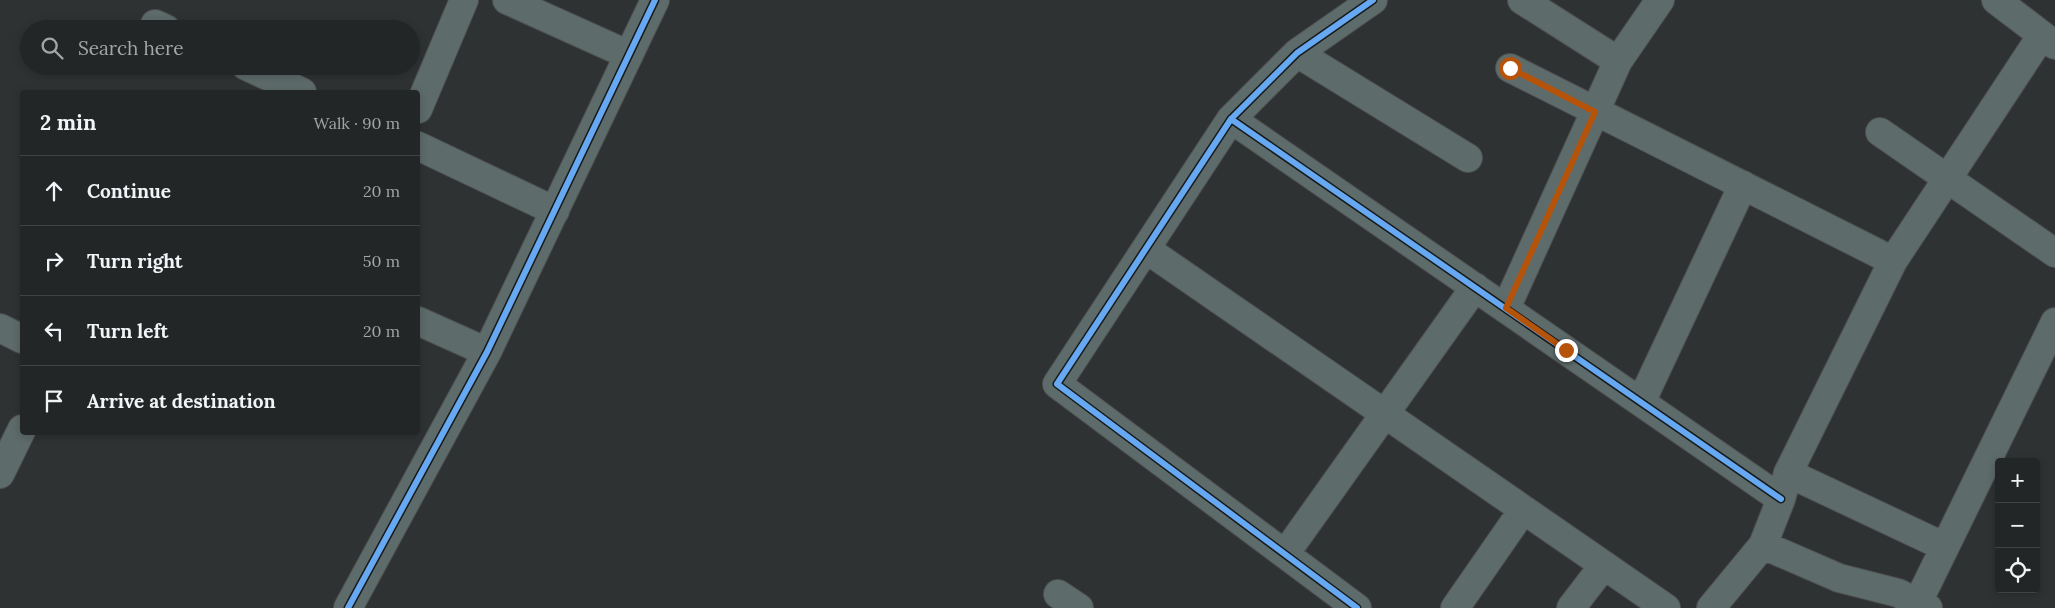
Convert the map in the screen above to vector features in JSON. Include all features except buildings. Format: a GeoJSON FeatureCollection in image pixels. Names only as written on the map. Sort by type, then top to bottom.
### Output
{"type":"FeatureCollection","features":[{"type":"Feature","properties":{"kind":"street"},"geometry":{"type":"LineString","coordinates":[[420,104],[464,0]]}},
{"type":"Feature","properties":{"kind":"street"},"geometry":{"type":"LineString","coordinates":[[507,0],[629,55]]}},
{"type":"Feature","properties":{"kind":"street"},"geometry":{"type":"LineString","coordinates":[[348,608],[488,352],[655,0]]}},
{"type":"Feature","properties":{"kind":"street"},"geometry":{"type":"LineString","coordinates":[[1358,608],[1057,384],[1231,119],[1297,52],[1373,0]]}},
{"type":"Feature","properties":{"kind":"street"},"geometry":{"type":"LineString","coordinates":[[1522,0],[1618,61]]}},
{"type":"Feature","properties":{"kind":"street"},"geometry":{"type":"LineString","coordinates":[[1506,308],[1618,61],[1660,0]]}},
{"type":"Feature","properties":{"kind":"street"},"geometry":{"type":"LineString","coordinates":[[1711,608],[1763,545],[1782,499],[1788,473],[1893,261],[1947,179],[2049,40],[1996,0]]}},
{"type":"Feature","properties":{"kind":"street"},"geometry":{"type":"LineString","coordinates":[[1297,52],[1468,158]]}},
{"type":"Feature","properties":{"kind":"street"},"geometry":{"type":"LineString","coordinates":[[1510,68],[1893,261]]}},
{"type":"Feature","properties":{"kind":"street"},"geometry":{"type":"LineString","coordinates":[[265,75],[298,90]]}},
{"type":"Feature","properties":{"kind":"street"},"geometry":{"type":"LineString","coordinates":[[1231,119],[1782,499]]}},
{"type":"Feature","properties":{"kind":"street"},"geometry":{"type":"LineString","coordinates":[[1880,132],[2055,253]]}},
{"type":"Feature","properties":{"kind":"street"},"geometry":{"type":"LineString","coordinates":[[420,147],[555,211]]}},
{"type":"Feature","properties":{"kind":"street"},"geometry":{"type":"LineString","coordinates":[[1641,402],[1743,185]]}},
{"type":"Feature","properties":{"kind":"street"},"geometry":{"type":"LineString","coordinates":[[1146,249],[1666,608]]}},
{"type":"Feature","properties":{"kind":"street"},"geometry":{"type":"LineString","coordinates":[[1285,554],[1475,287]]}},
{"type":"Feature","properties":{"kind":"street"},"geometry":{"type":"LineString","coordinates":[[420,322],[488,352]]}},
{"type":"Feature","properties":{"kind":"street"},"geometry":{"type":"LineString","coordinates":[[1763,545],[1839,578],[1909,603],[1945,547],[2055,322]]}},
{"type":"Feature","properties":{"kind":"street"},"geometry":{"type":"LineString","coordinates":[[0,328],[20,338]]}},
{"type":"Feature","properties":{"kind":"street"},"geometry":{"type":"LineString","coordinates":[[0,474],[20,433]]}},
{"type":"Feature","properties":{"kind":"street"},"geometry":{"type":"LineString","coordinates":[[1788,473],[1945,547]]}},
{"type":"Feature","properties":{"kind":"street"},"geometry":{"type":"LineString","coordinates":[[1454,608],[1523,510]]}},
{"type":"Feature","properties":{"kind":"street"},"geometry":{"type":"LineString","coordinates":[[1571,608],[1604,565]]}},
{"type":"Feature","properties":{"kind":"cycle path"},"geometry":{"type":"LineString","coordinates":[[348,608],[487,352],[655,0]]}},
{"type":"Feature","properties":{"kind":"cycle path"},"geometry":{"type":"LineString","coordinates":[[1357,608],[1057,384],[1231,119],[1297,53],[1373,0]]}},
{"type":"Feature","properties":{"kind":"cycle path"},"geometry":{"type":"LineString","coordinates":[[1231,119],[1781,499]]}},
{"type":"Feature","properties":{"kind":"route"},"geometry":{"type":"LineString","coordinates":[[1510,68],[1595,112],[1506,308],[1566,350]]}}]}
